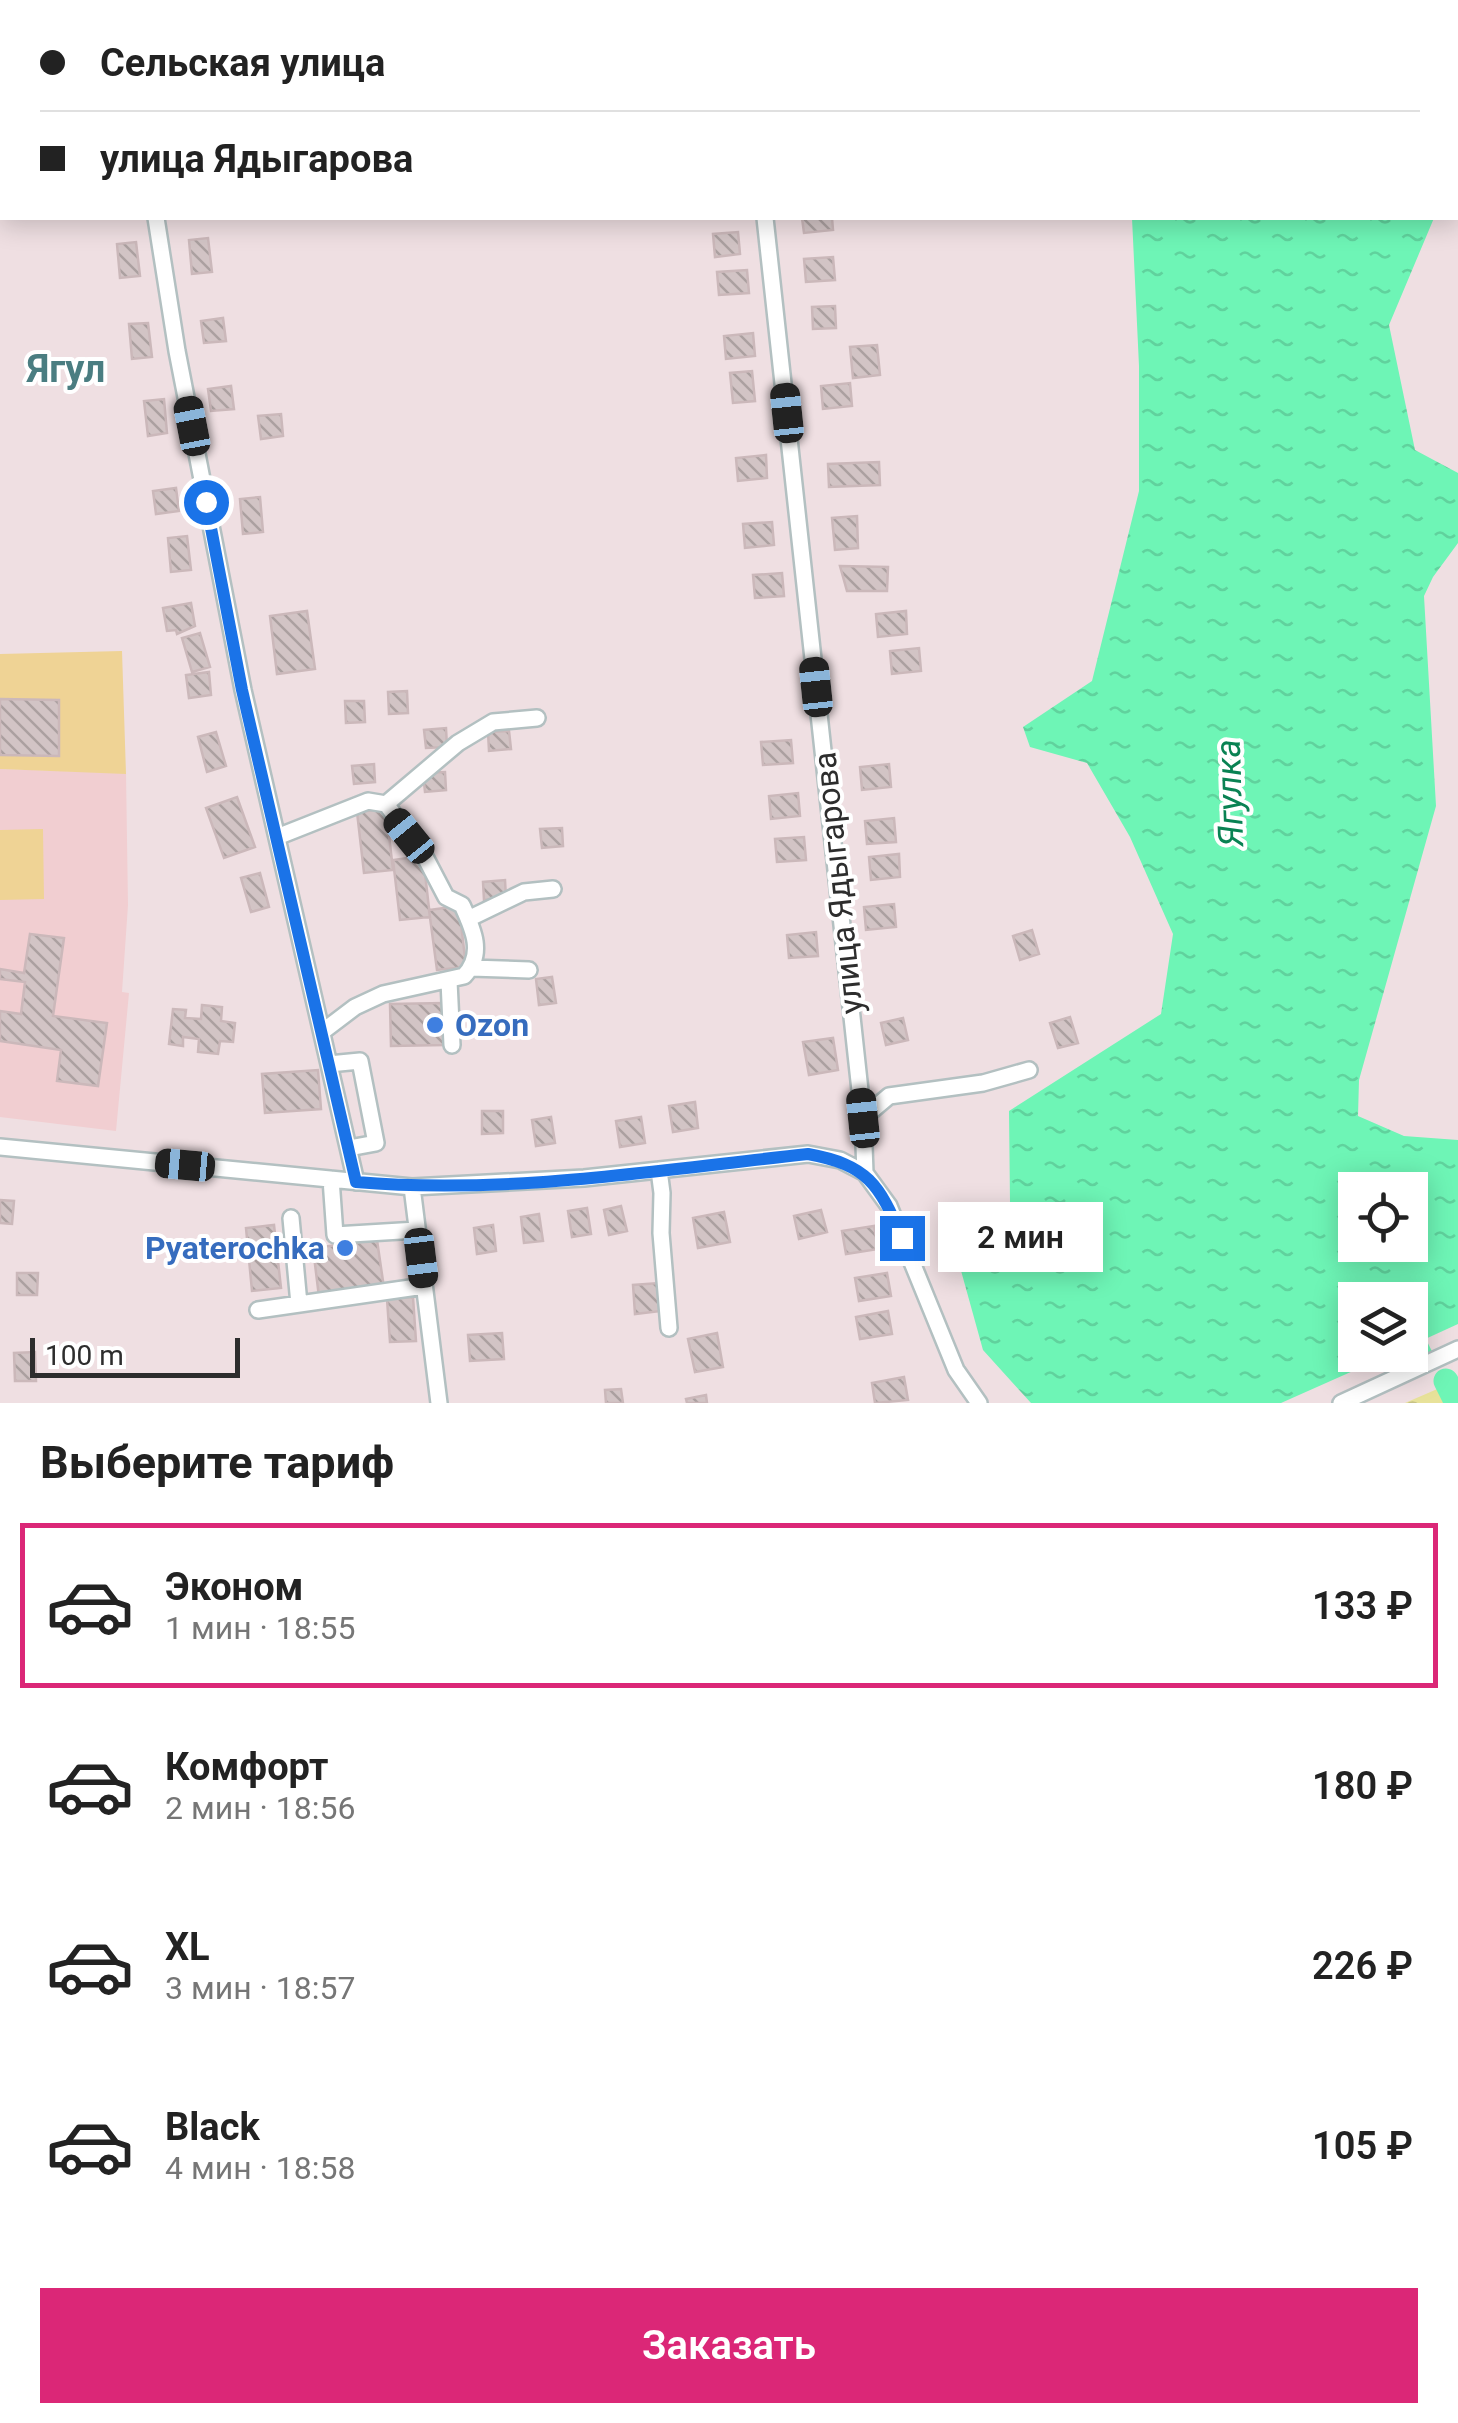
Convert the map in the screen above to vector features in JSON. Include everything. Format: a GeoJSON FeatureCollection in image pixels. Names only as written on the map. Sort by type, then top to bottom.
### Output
{"type":"FeatureCollection","features":[{"type":"Feature","properties":{"kind":"street"},"geometry":{"type":"LineString","coordinates":[[156,220],[177,351],[242,690],[356,1182]]}},
{"type":"Feature","properties":{"kind":"street","name":"улица Ядыгарова"},"geometry":{"type":"LineString","coordinates":[[766,220],[863,1118],[865,1173]]}},
{"type":"Feature","properties":{"kind":"street"},"geometry":{"type":"LineString","coordinates":[[386,804],[458,744],[494,722],[537,718]]}},
{"type":"Feature","properties":{"kind":"street"},"geometry":{"type":"LineString","coordinates":[[277,837],[368,802],[386,804],[423,852],[439,888],[446,897],[462,904],[477,946],[477,956],[464,976],[383,994],[355,1007],[322,1032]]}},
{"type":"Feature","properties":{"kind":"street"},"geometry":{"type":"LineString","coordinates":[[468,919],[524,892],[553,890]]}},
{"type":"Feature","properties":{"kind":"street"},"geometry":{"type":"LineString","coordinates":[[471,968],[528,970]]}},
{"type":"Feature","properties":{"kind":"street"},"geometry":{"type":"LineString","coordinates":[[449,981],[452,1045]]}},
{"type":"Feature","properties":{"kind":"street"},"geometry":{"type":"LineString","coordinates":[[330,1064],[360,1060],[376,1143],[349,1148]]}},
{"type":"Feature","properties":{"kind":"street"},"geometry":{"type":"LineString","coordinates":[[863,1118],[889,1096],[983,1083],[1029,1070]]}},
{"type":"Feature","properties":{"kind":"street"},"geometry":{"type":"LineString","coordinates":[[0,1147],[412,1187],[494,1185],[808,1154],[840,1160],[865,1173],[889,1206],[956,1370],[979,1403]]}},
{"type":"Feature","properties":{"kind":"street"},"geometry":{"type":"LineString","coordinates":[[659,1170],[669,1328]]}},
{"type":"Feature","properties":{"kind":"street"},"geometry":{"type":"LineString","coordinates":[[331,1179],[335,1236],[417,1230]]}},
{"type":"Feature","properties":{"kind":"street"},"geometry":{"type":"LineString","coordinates":[[412,1187],[439,1403]]}},
{"type":"Feature","properties":{"kind":"street"},"geometry":{"type":"LineString","coordinates":[[291,1218],[299,1304]]}},
{"type":"Feature","properties":{"kind":"street"},"geometry":{"type":"LineString","coordinates":[[258,1310],[424,1286]]}},
{"type":"Feature","properties":{"kind":"street"},"geometry":{"type":"LineString","coordinates":[[1340,1403],[1458,1349]]}},
{"type":"Feature","properties":{"kind":"shaded area"},"geometry":{"type":"Polygon","coordinates":[[[122,651],[126,774],[0,769],[0,654],[122,651]]]}},
{"type":"Feature","properties":{"kind":"shaded area"},"geometry":{"type":"Polygon","coordinates":[[[0,769],[126,773],[128,905],[122,992],[129,993],[116,1131],[0,1117],[0,769]]]}},
{"type":"Feature","properties":{"kind":"shaded area"},"geometry":{"type":"Polygon","coordinates":[[[43,829],[44,899],[0,900],[0,830],[43,829]]]}},
{"type":"Feature","properties":{"kind":"green space"},"geometry":{"type":"Polygon","coordinates":[[[1458,1380],[1458,1403],[1405,1403],[1458,1380]]]}},
{"type":"Feature","properties":{"kind":"water"},"geometry":{"type":"Polygon","coordinates":[[[1132,220],[1433,220],[1389,325],[1415,450],[1458,473],[1458,543],[1424,596],[1436,806],[1359,1080],[1358,1116],[1404,1136],[1458,1140],[1458,1324],[1428,1338],[1428,1282],[1338,1282],[1338,1372],[1351,1372],[1281,1403],[1031,1403],[983,1350],[955,1249],[1010,1203],[1009,1111],[1161,1014],[1173,934],[1130,837],[1087,763],[1030,747],[1023,727],[1092,681],[1139,491],[1139,366],[1132,220]]]}},
{"type":"Feature","properties":{"kind":"building"},"geometry":{"type":"Polygon","coordinates":[[[802,220],[832,220],[833,230],[804,233],[802,220]]]}},
{"type":"Feature","properties":{"kind":"building"},"geometry":{"type":"Polygon","coordinates":[[[738,232],[740,254],[715,257],[713,234],[738,232]]]}},
{"type":"Feature","properties":{"kind":"building"},"geometry":{"type":"Polygon","coordinates":[[[208,238],[212,272],[192,274],[189,240],[208,238]]]}},
{"type":"Feature","properties":{"kind":"building"},"geometry":{"type":"Polygon","coordinates":[[[136,242],[140,276],[120,278],[117,244],[136,242]]]}},
{"type":"Feature","properties":{"kind":"building"},"geometry":{"type":"Polygon","coordinates":[[[833,257],[835,280],[806,282],[804,259],[833,257]]]}},
{"type":"Feature","properties":{"kind":"building"},"geometry":{"type":"Polygon","coordinates":[[[747,270],[749,293],[719,295],[717,272],[747,270]]]}},
{"type":"Feature","properties":{"kind":"building"},"geometry":{"type":"Polygon","coordinates":[[[835,306],[836,328],[813,329],[812,307],[835,306]]]}},
{"type":"Feature","properties":{"kind":"building"},"geometry":{"type":"Polygon","coordinates":[[[223,318],[226,341],[204,343],[201,321],[223,318]]]}},
{"type":"Feature","properties":{"kind":"building"},"geometry":{"type":"Polygon","coordinates":[[[148,323],[152,357],[132,359],[129,324],[148,323]]]}},
{"type":"Feature","properties":{"kind":"building"},"geometry":{"type":"Polygon","coordinates":[[[753,333],[755,356],[726,359],[724,336],[753,333]]]}},
{"type":"Feature","properties":{"kind":"building"},"geometry":{"type":"Polygon","coordinates":[[[877,345],[880,375],[853,378],[850,347],[877,345]]]}},
{"type":"Feature","properties":{"kind":"building"},"geometry":{"type":"Polygon","coordinates":[[[752,371],[755,401],[733,403],[730,373],[752,371]]]}},
{"type":"Feature","properties":{"kind":"building"},"geometry":{"type":"Polygon","coordinates":[[[850,383],[852,406],[823,409],[821,386],[850,383]]]}},
{"type":"Feature","properties":{"kind":"building"},"geometry":{"type":"Polygon","coordinates":[[[231,386],[234,409],[211,411],[208,389],[231,386]]]}},
{"type":"Feature","properties":{"kind":"building"},"geometry":{"type":"Polygon","coordinates":[[[164,399],[167,433],[148,436],[144,401],[164,399]]]}},
{"type":"Feature","properties":{"kind":"building"},"geometry":{"type":"Polygon","coordinates":[[[281,414],[283,436],[261,439],[258,416],[281,414]]]}},
{"type":"Feature","properties":{"kind":"building"},"geometry":{"type":"Polygon","coordinates":[[[766,455],[767,478],[738,481],[736,458],[766,455]]]}},
{"type":"Feature","properties":{"kind":"building"},"geometry":{"type":"Polygon","coordinates":[[[879,462],[880,485],[829,487],[828,464],[879,462]]]}},
{"type":"Feature","properties":{"kind":"building"},"geometry":{"type":"Polygon","coordinates":[[[176,488],[179,511],[156,514],[153,491],[176,488]]]}},
{"type":"Feature","properties":{"kind":"building"},"geometry":{"type":"Polygon","coordinates":[[[260,497],[263,532],[243,534],[240,499],[260,497]]]}},
{"type":"Feature","properties":{"kind":"building"},"geometry":{"type":"Polygon","coordinates":[[[857,516],[858,548],[835,550],[832,518],[857,516]]]}},
{"type":"Feature","properties":{"kind":"building"},"geometry":{"type":"Polygon","coordinates":[[[772,522],[774,545],[745,548],[743,524],[772,522]]]}},
{"type":"Feature","properties":{"kind":"building"},"geometry":{"type":"Polygon","coordinates":[[[187,536],[191,570],[171,572],[168,538],[187,536]]]}},
{"type":"Feature","properties":{"kind":"building"},"geometry":{"type":"Polygon","coordinates":[[[840,566],[888,567],[887,591],[847,591],[840,566]]]}},
{"type":"Feature","properties":{"kind":"building"},"geometry":{"type":"Polygon","coordinates":[[[782,573],[784,596],[755,598],[753,575],[782,573]]]}},
{"type":"Feature","properties":{"kind":"building"},"geometry":{"type":"Polygon","coordinates":[[[191,603],[195,626],[177,634],[176,630],[167,631],[163,608],[191,603]]]}},
{"type":"Feature","properties":{"kind":"building"},"geometry":{"type":"Polygon","coordinates":[[[307,611],[315,669],[277,674],[270,616],[307,611]]]}},
{"type":"Feature","properties":{"kind":"building"},"geometry":{"type":"Polygon","coordinates":[[[906,611],[907,634],[878,637],[876,614],[906,611]]]}},
{"type":"Feature","properties":{"kind":"building"},"geometry":{"type":"Polygon","coordinates":[[[200,633],[210,667],[192,672],[182,638],[200,633]]]}},
{"type":"Feature","properties":{"kind":"building"},"geometry":{"type":"Polygon","coordinates":[[[919,648],[921,671],[892,674],[890,651],[919,648]]]}},
{"type":"Feature","properties":{"kind":"building"},"geometry":{"type":"Polygon","coordinates":[[[209,672],[211,695],[189,698],[186,675],[209,672]]]}},
{"type":"Feature","properties":{"kind":"building"},"geometry":{"type":"Polygon","coordinates":[[[407,691],[408,713],[389,714],[388,692],[407,691]]]}},
{"type":"Feature","properties":{"kind":"building"},"geometry":{"type":"Polygon","coordinates":[[[0,699],[59,700],[59,756],[0,755],[0,699]]]}},
{"type":"Feature","properties":{"kind":"building"},"geometry":{"type":"Polygon","coordinates":[[[345,701],[364,701],[365,722],[346,723],[345,701]]]}},
{"type":"Feature","properties":{"kind":"building"},"geometry":{"type":"Polygon","coordinates":[[[446,728],[447,747],[426,748],[424,730],[446,728]]]}},
{"type":"Feature","properties":{"kind":"building"},"geometry":{"type":"Polygon","coordinates":[[[509,731],[511,749],[489,751],[488,732],[509,731]]]}},
{"type":"Feature","properties":{"kind":"building"},"geometry":{"type":"Polygon","coordinates":[[[216,732],[226,766],[207,772],[198,737],[216,732]]]}},
{"type":"Feature","properties":{"kind":"building"},"geometry":{"type":"Polygon","coordinates":[[[791,740],[793,763],[763,765],[761,742],[791,740]]]}},
{"type":"Feature","properties":{"kind":"building"},"geometry":{"type":"Polygon","coordinates":[[[374,764],[375,782],[354,784],[352,766],[374,764]]]}},
{"type":"Feature","properties":{"kind":"building"},"geometry":{"type":"Polygon","coordinates":[[[889,764],[891,787],[862,790],[860,767],[889,764]]]}},
{"type":"Feature","properties":{"kind":"building"},"geometry":{"type":"Polygon","coordinates":[[[445,772],[446,790],[425,792],[423,773],[445,772]]]}},
{"type":"Feature","properties":{"kind":"building"},"geometry":{"type":"Polygon","coordinates":[[[798,793],[800,816],[771,819],[769,796],[798,793]]]}},
{"type":"Feature","properties":{"kind":"building"},"geometry":{"type":"Polygon","coordinates":[[[237,797],[255,847],[224,858],[206,808],[237,797]]]}},
{"type":"Feature","properties":{"kind":"building"},"geometry":{"type":"Polygon","coordinates":[[[386,809],[393,870],[364,873],[357,812],[386,809]]]}},
{"type":"Feature","properties":{"kind":"building"},"geometry":{"type":"Polygon","coordinates":[[[894,818],[896,842],[867,844],[865,821],[894,818]]]}},
{"type":"Feature","properties":{"kind":"building"},"geometry":{"type":"Polygon","coordinates":[[[562,828],[563,846],[542,848],[540,829],[562,828]]]}},
{"type":"Feature","properties":{"kind":"building"},"geometry":{"type":"Polygon","coordinates":[[[804,837],[806,860],[777,862],[775,839],[804,837]]]}},
{"type":"Feature","properties":{"kind":"building"},"geometry":{"type":"Polygon","coordinates":[[[899,854],[900,877],[871,880],[869,857],[899,854]]]}},
{"type":"Feature","properties":{"kind":"building"},"geometry":{"type":"Polygon","coordinates":[[[423,856],[430,917],[400,920],[393,860],[423,856]]]}},
{"type":"Feature","properties":{"kind":"building"},"geometry":{"type":"Polygon","coordinates":[[[260,873],[269,907],[251,912],[241,878],[260,873]]]}},
{"type":"Feature","properties":{"kind":"building"},"geometry":{"type":"Polygon","coordinates":[[[505,880],[506,898],[484,900],[483,882],[505,880]]]}},
{"type":"Feature","properties":{"kind":"building"},"geometry":{"type":"Polygon","coordinates":[[[894,904],[896,927],[866,930],[864,907],[894,904]]]}},
{"type":"Feature","properties":{"kind":"building"},"geometry":{"type":"Polygon","coordinates":[[[459,906],[466,967],[437,970],[429,910],[459,906]]]}},
{"type":"Feature","properties":{"kind":"building"},"geometry":{"type":"Polygon","coordinates":[[[1032,930],[1039,954],[1020,960],[1013,936],[1032,930]]]}},
{"type":"Feature","properties":{"kind":"building"},"geometry":{"type":"Polygon","coordinates":[[[816,932],[818,956],[789,958],[787,935],[816,932]]]}},
{"type":"Feature","properties":{"kind":"building"},"geometry":{"type":"Polygon","coordinates":[[[30,934],[64,938],[53,1016],[107,1023],[98,1086],[57,1081],[61,1050],[0,1041],[0,1011],[21,1014],[25,982],[0,979],[0,969],[24,973],[30,934]]]}},
{"type":"Feature","properties":{"kind":"building"},"geometry":{"type":"Polygon","coordinates":[[[552,977],[556,1003],[539,1005],[536,979],[552,977]]]}},
{"type":"Feature","properties":{"kind":"building"},"geometry":{"type":"Polygon","coordinates":[[[444,1003],[445,1045],[391,1046],[390,1004],[444,1003]]]}},
{"type":"Feature","properties":{"kind":"building"},"geometry":{"type":"Polygon","coordinates":[[[202,1005],[222,1007],[221,1021],[235,1023],[233,1042],[220,1041],[218,1054],[198,1052],[199,1039],[183,1037],[183,1046],[169,1044],[173,1009],[186,1010],[185,1018],[201,1019],[202,1005]]]}},
{"type":"Feature","properties":{"kind":"building"},"geometry":{"type":"Polygon","coordinates":[[[1070,1017],[1078,1043],[1058,1048],[1050,1023],[1070,1017]]]}},
{"type":"Feature","properties":{"kind":"building"},"geometry":{"type":"Polygon","coordinates":[[[903,1018],[908,1040],[886,1045],[881,1023],[903,1018]]]}},
{"type":"Feature","properties":{"kind":"building"},"geometry":{"type":"Polygon","coordinates":[[[833,1038],[838,1070],[809,1075],[803,1042],[833,1038]]]}},
{"type":"Feature","properties":{"kind":"building"},"geometry":{"type":"Polygon","coordinates":[[[318,1070],[321,1109],[265,1113],[262,1074],[318,1070]]]}},
{"type":"Feature","properties":{"kind":"building"},"geometry":{"type":"Polygon","coordinates":[[[695,1102],[698,1128],[673,1132],[669,1106],[695,1102]]]}},
{"type":"Feature","properties":{"kind":"building"},"geometry":{"type":"Polygon","coordinates":[[[482,1111],[503,1111],[503,1133],[482,1134],[482,1111]]]}},
{"type":"Feature","properties":{"kind":"building"},"geometry":{"type":"Polygon","coordinates":[[[551,1117],[555,1143],[536,1146],[532,1120],[551,1117]]]}},
{"type":"Feature","properties":{"kind":"building"},"geometry":{"type":"Polygon","coordinates":[[[641,1117],[645,1143],[620,1147],[616,1121],[641,1117]]]}},
{"type":"Feature","properties":{"kind":"building"},"geometry":{"type":"Polygon","coordinates":[[[0,1200],[14,1201],[12,1224],[0,1223],[0,1200]]]}},
{"type":"Feature","properties":{"kind":"building"},"geometry":{"type":"Polygon","coordinates":[[[621,1206],[627,1231],[609,1235],[604,1210],[621,1206]]]}},
{"type":"Feature","properties":{"kind":"building"},"geometry":{"type":"Polygon","coordinates":[[[587,1208],[591,1234],[572,1237],[568,1211],[587,1208]]]}},
{"type":"Feature","properties":{"kind":"building"},"geometry":{"type":"Polygon","coordinates":[[[821,1210],[827,1232],[799,1239],[794,1216],[821,1210]]]}},
{"type":"Feature","properties":{"kind":"building"},"geometry":{"type":"Polygon","coordinates":[[[724,1212],[730,1242],[698,1248],[693,1218],[724,1212]]]}},
{"type":"Feature","properties":{"kind":"building"},"geometry":{"type":"Polygon","coordinates":[[[539,1214],[543,1241],[524,1243],[521,1217],[539,1214]]]}},
{"type":"Feature","properties":{"kind":"building"},"geometry":{"type":"Polygon","coordinates":[[[274,1225],[281,1288],[252,1291],[246,1228],[274,1225]]]}},
{"type":"Feature","properties":{"kind":"building"},"geometry":{"type":"Polygon","coordinates":[[[493,1225],[496,1251],[477,1254],[474,1228],[493,1225]]]}},
{"type":"Feature","properties":{"kind":"building"},"geometry":{"type":"Polygon","coordinates":[[[874,1226],[878,1249],[846,1254],[842,1231],[874,1226]]]}},
{"type":"Feature","properties":{"kind":"building"},"geometry":{"type":"Polygon","coordinates":[[[377,1240],[384,1288],[319,1297],[313,1248],[377,1240]]]}},
{"type":"Feature","properties":{"kind":"building"},"geometry":{"type":"Polygon","coordinates":[[[17,1273],[38,1273],[37,1295],[17,1295],[17,1273]]]}},
{"type":"Feature","properties":{"kind":"building"},"geometry":{"type":"Polygon","coordinates":[[[887,1273],[891,1296],[859,1301],[855,1278],[887,1273]]]}},
{"type":"Feature","properties":{"kind":"building"},"geometry":{"type":"Polygon","coordinates":[[[659,1283],[661,1311],[635,1314],[633,1285],[659,1283]]]}},
{"type":"Feature","properties":{"kind":"building"},"geometry":{"type":"Polygon","coordinates":[[[413,1297],[416,1341],[390,1342],[387,1299],[413,1297]]]}},
{"type":"Feature","properties":{"kind":"building"},"geometry":{"type":"Polygon","coordinates":[[[888,1311],[892,1334],[860,1339],[856,1317],[888,1311]]]}},
{"type":"Feature","properties":{"kind":"building"},"geometry":{"type":"Polygon","coordinates":[[[502,1333],[504,1359],[470,1361],[468,1335],[502,1333]]]}},
{"type":"Feature","properties":{"kind":"building"},"geometry":{"type":"Polygon","coordinates":[[[717,1333],[723,1367],[695,1372],[688,1339],[717,1333]]]}},
{"type":"Feature","properties":{"kind":"building"},"geometry":{"type":"Polygon","coordinates":[[[35,1352],[36,1381],[15,1381],[14,1353],[35,1352]]]}},
{"type":"Feature","properties":{"kind":"building"},"geometry":{"type":"Polygon","coordinates":[[[904,1377],[908,1400],[875,1403],[872,1383],[904,1377]]]}},
{"type":"Feature","properties":{"kind":"building"},"geometry":{"type":"Polygon","coordinates":[[[621,1389],[623,1403],[606,1403],[605,1390],[621,1389]]]}},
{"type":"Feature","properties":{"kind":"building"},"geometry":{"type":"Polygon","coordinates":[[[706,1395],[707,1403],[687,1403],[686,1399],[706,1395]]]}},
{"type":"Feature","properties":{"kind":"waterway","name":"Ягулка"},"geometry":{"type":"LineString","coordinates":[[1428,1348],[1430,1352]]}},
{"type":"Feature","properties":{"kind":"waterway","name":"Ягулка"},"geometry":{"type":"LineString","coordinates":[[1446,1381],[1457,1403]]}},
{"type":"Feature","properties":{"kind":"place","name":"Ozon"},"geometry":{"type":"Point","coordinates":[435,1025]}},
{"type":"Feature","properties":{"kind":"place","name":"Pyaterochka"},"geometry":{"type":"Point","coordinates":[345,1248]}},
{"type":"Feature","properties":{"kind":"district","name":"Ягул"},"geometry":{"type":"Point","coordinates":[66,369]}},
{"type":"Feature","properties":{"kind":"route"},"geometry":{"type":"LineString","coordinates":[[206,502],[242,690],[356,1182],[412,1187],[494,1185],[808,1154],[840,1160],[865,1173],[889,1206],[902,1238]]}}]}
